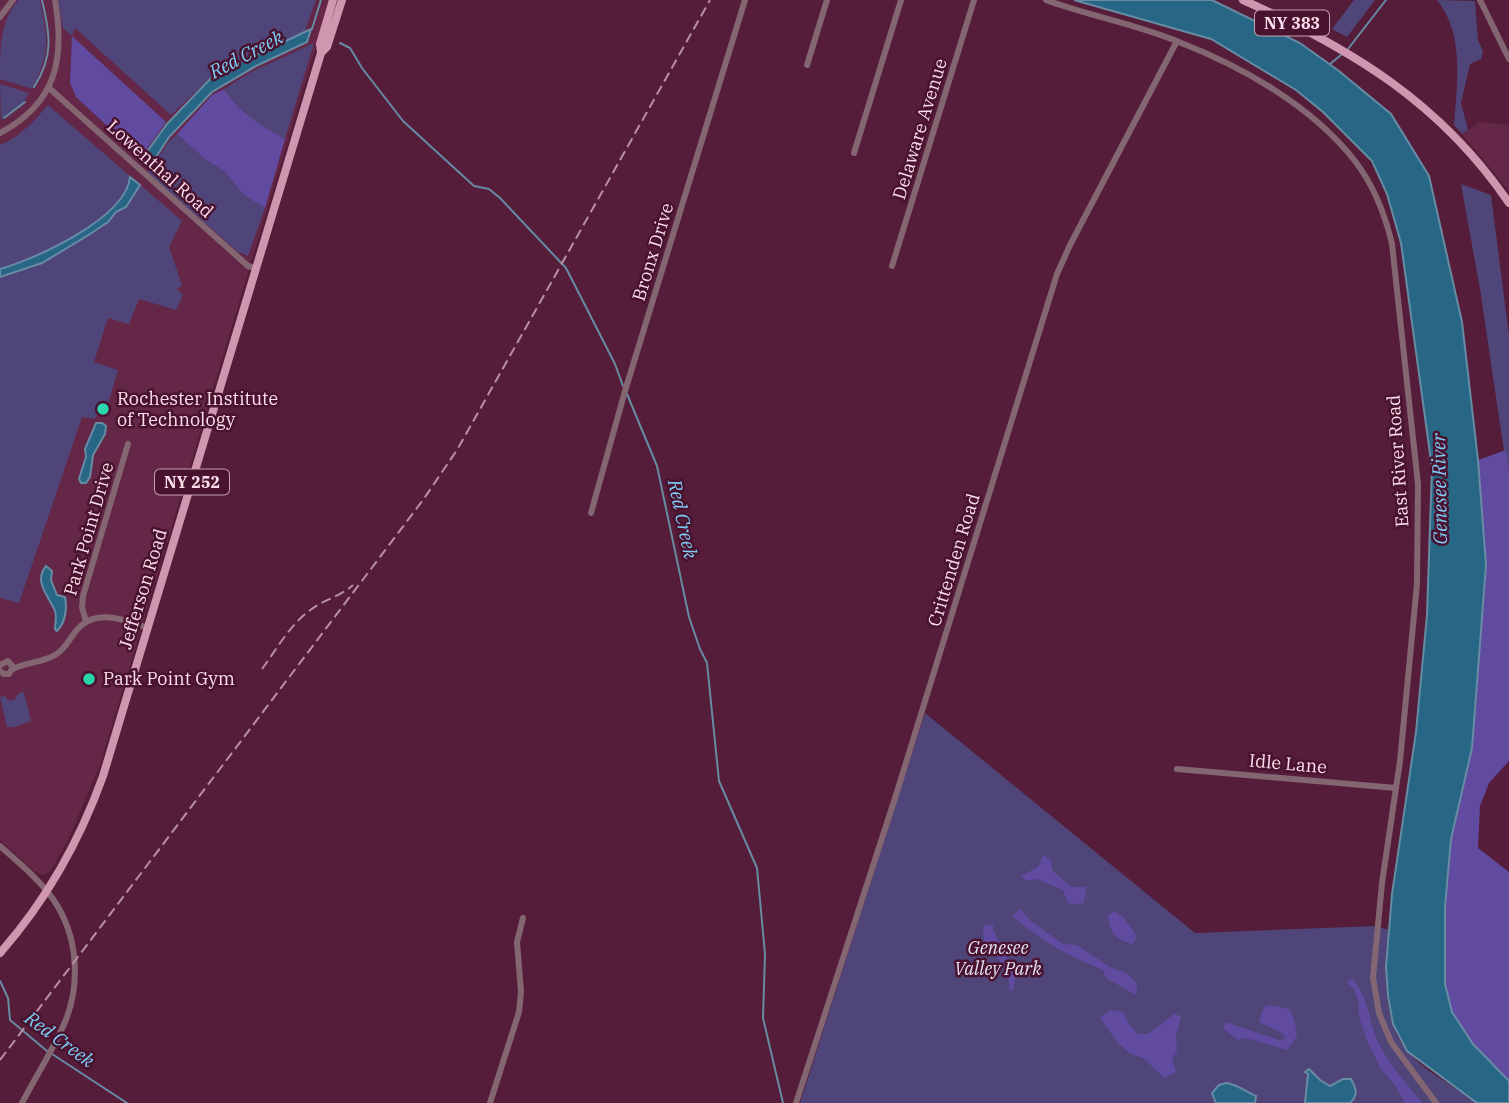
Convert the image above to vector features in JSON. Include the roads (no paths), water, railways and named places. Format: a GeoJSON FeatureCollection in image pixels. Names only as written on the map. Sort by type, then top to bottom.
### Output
{"type":"FeatureCollection","features":[{"type":"Feature","properties":{"kind":"main road","name":"Jefferson Road"},"geometry":{"type":"LineString","coordinates":[[0,953],[46,890],[74,841],[98,790],[321,53],[320,44],[333,0]]}},
{"type":"Feature","properties":{"kind":"main road","name":"Jefferson Road"},"geometry":{"type":"LineString","coordinates":[[321,53],[327,47],[342,0]]}},
{"type":"Feature","properties":{"kind":"main road","name":"NY 383"},"geometry":{"type":"LineString","coordinates":[[1243,0],[1339,48],[1393,82],[1436,116],[1471,152],[1509,203]]}},
{"type":"Feature","properties":{"kind":"street"},"geometry":{"type":"LineString","coordinates":[[0,17],[13,0]]}},
{"type":"Feature","properties":{"kind":"street"},"geometry":{"type":"LineString","coordinates":[[1,130],[27,113],[48,87],[56,68],[60,47],[55,0]]}},
{"type":"Feature","properties":{"kind":"street","name":"Bronx Drive"},"geometry":{"type":"LineString","coordinates":[[591,513],[625,391],[745,0]]}},
{"type":"Feature","properties":{"kind":"street"},"geometry":{"type":"LineString","coordinates":[[807,65],[827,0]]}},
{"type":"Feature","properties":{"kind":"street"},"geometry":{"type":"LineString","coordinates":[[854,153],[901,0]]}},
{"type":"Feature","properties":{"kind":"street","name":"Delaware Avenue"},"geometry":{"type":"LineString","coordinates":[[892,266],[974,0]]}},
{"type":"Feature","properties":{"kind":"street","name":"East River Road"},"geometry":{"type":"LineString","coordinates":[[1046,0],[1177,41],[1210,55],[1299,107],[1355,161],[1379,201],[1387,223],[1392,244],[1418,484],[1414,635],[1377,926],[1373,978],[1382,1021],[1399,1056],[1436,1103]]}},
{"type":"Feature","properties":{"kind":"street"},"geometry":{"type":"LineString","coordinates":[[1479,0],[1509,60]]}},
{"type":"Feature","properties":{"kind":"street","name":"Crittenden Road"},"geometry":{"type":"LineString","coordinates":[[796,1103],[896,795],[1057,274],[1177,41]]}},
{"type":"Feature","properties":{"kind":"street","name":"Lowenthal Road"},"geometry":{"type":"LineString","coordinates":[[48,87],[247,265],[256,268]]}},
{"type":"Feature","properties":{"kind":"street","name":"Park Point Drive"},"geometry":{"type":"LineString","coordinates":[[86,622],[82,607],[83,596],[128,444]]}},
{"type":"Feature","properties":{"kind":"street","name":"Park Point Drive"},"geometry":{"type":"LineString","coordinates":[[0,671],[9,674],[15,666],[56,655],[86,622],[98,617],[110,617],[148,628]]}},
{"type":"Feature","properties":{"kind":"street","name":"Park Point Drive"},"geometry":{"type":"LineString","coordinates":[[0,664],[6,661],[15,666]]}},
{"type":"Feature","properties":{"kind":"street","name":"Idle Lane"},"geometry":{"type":"LineString","coordinates":[[1177,769],[1396,788]]}},
{"type":"Feature","properties":{"kind":"street"},"geometry":{"type":"LineString","coordinates":[[0,846],[46,890],[65,921],[75,961],[72,1001],[56,1041],[22,1103]]}},
{"type":"Feature","properties":{"kind":"street"},"geometry":{"type":"LineString","coordinates":[[490,1103],[519,1012],[521,992],[517,942],[523,918]]}},
{"type":"Feature","properties":{"kind":"water","name":"Genesee River"},"geometry":{"type":"Polygon","coordinates":[[[1074,0],[1212,0],[1300,43],[1391,114],[1429,176],[1462,322],[1478,460],[1486,565],[1472,748],[1451,839],[1445,907],[1445,984],[1452,1012],[1473,1044],[1509,1081],[1509,1103],[1477,1103],[1407,1051],[1393,1024],[1388,996],[1386,967],[1392,894],[1416,732],[1427,615],[1432,468],[1401,243],[1387,194],[1372,161],[1323,112],[1296,90],[1211,39],[1074,0]]]}},
{"type":"Feature","properties":{"kind":"water","name":"Red Creek"},"geometry":{"type":"Polygon","coordinates":[[[311,29],[307,42],[256,66],[212,92],[169,137],[149,168],[141,160],[167,124],[214,75],[311,29]]]}},
{"type":"Feature","properties":{"kind":"water"},"geometry":{"type":"Polygon","coordinates":[[[130,177],[140,185],[126,207],[116,212],[108,222],[42,263],[0,277],[0,269],[56,246],[97,221],[125,192],[130,177]]]}},
{"type":"Feature","properties":{"kind":"water"},"geometry":{"type":"Polygon","coordinates":[[[96,423],[106,426],[105,434],[93,455],[90,477],[86,483],[81,483],[79,479],[86,457],[85,449],[96,423]]]}},
{"type":"Feature","properties":{"kind":"water"},"geometry":{"type":"Polygon","coordinates":[[[46,566],[52,571],[51,580],[57,595],[65,597],[65,615],[57,631],[55,611],[43,589],[41,578],[46,566]]]}},
{"type":"Feature","properties":{"kind":"water"},"geometry":{"type":"Polygon","coordinates":[[[1309,1069],[1330,1086],[1343,1079],[1351,1079],[1356,1091],[1355,1097],[1350,1103],[1305,1103],[1308,1074],[1305,1072],[1309,1069]]]}},
{"type":"Feature","properties":{"kind":"water"},"geometry":{"type":"Polygon","coordinates":[[[1226,1083],[1256,1096],[1255,1103],[1216,1103],[1212,1093],[1219,1085],[1226,1083]]]}},
{"type":"Feature","properties":{"kind":"waterway"},"geometry":{"type":"LineString","coordinates":[[34,87],[45,65],[48,45],[42,0]]}},
{"type":"Feature","properties":{"kind":"waterway","name":"Red Creek"},"geometry":{"type":"LineString","coordinates":[[312,29],[321,0]]}},
{"type":"Feature","properties":{"kind":"waterway"},"geometry":{"type":"LineString","coordinates":[[1348,49],[1386,0]]}},
{"type":"Feature","properties":{"kind":"waterway","name":"Red Creek"},"geometry":{"type":"LineString","coordinates":[[340,43],[350,48],[403,121],[474,186],[489,189],[500,198],[566,268],[615,364],[623,386]]}},
{"type":"Feature","properties":{"kind":"waterway"},"geometry":{"type":"LineString","coordinates":[[1330,64],[1341,55]]}},
{"type":"Feature","properties":{"kind":"waterway"},"geometry":{"type":"LineString","coordinates":[[4,118],[25,102]]}},
{"type":"Feature","properties":{"kind":"waterway","name":"Red Creek"},"geometry":{"type":"LineString","coordinates":[[627,394],[657,466],[689,617],[707,663],[719,781],[757,868],[765,954],[763,1018],[783,1103]]}},
{"type":"Feature","properties":{"kind":"waterway","name":"Red Creek"},"geometry":{"type":"LineString","coordinates":[[0,981],[8,998],[10,1020],[47,1051]]}},
{"type":"Feature","properties":{"kind":"waterway","name":"Red Creek"},"geometry":{"type":"LineString","coordinates":[[52,1054],[127,1103]]}},
{"type":"Feature","properties":{"kind":"railway"},"geometry":{"type":"LineString","coordinates":[[0,1060],[423,500],[457,450],[710,0]]}},
{"type":"Feature","properties":{"kind":"railway"},"geometry":{"type":"LineString","coordinates":[[262,669],[289,630],[302,617],[353,585]]}},
{"type":"Feature","properties":{"kind":"place","name":"Rochester Institute of Technology"},"geometry":{"type":"Point","coordinates":[103,409]}},
{"type":"Feature","properties":{"kind":"place","name":"Park Point Gym"},"geometry":{"type":"Point","coordinates":[89,679]}},
{"type":"Feature","properties":{"kind":"park label","name":"Genesee Valley Park"},"geometry":{"type":"Point","coordinates":[998,958]}}]}
